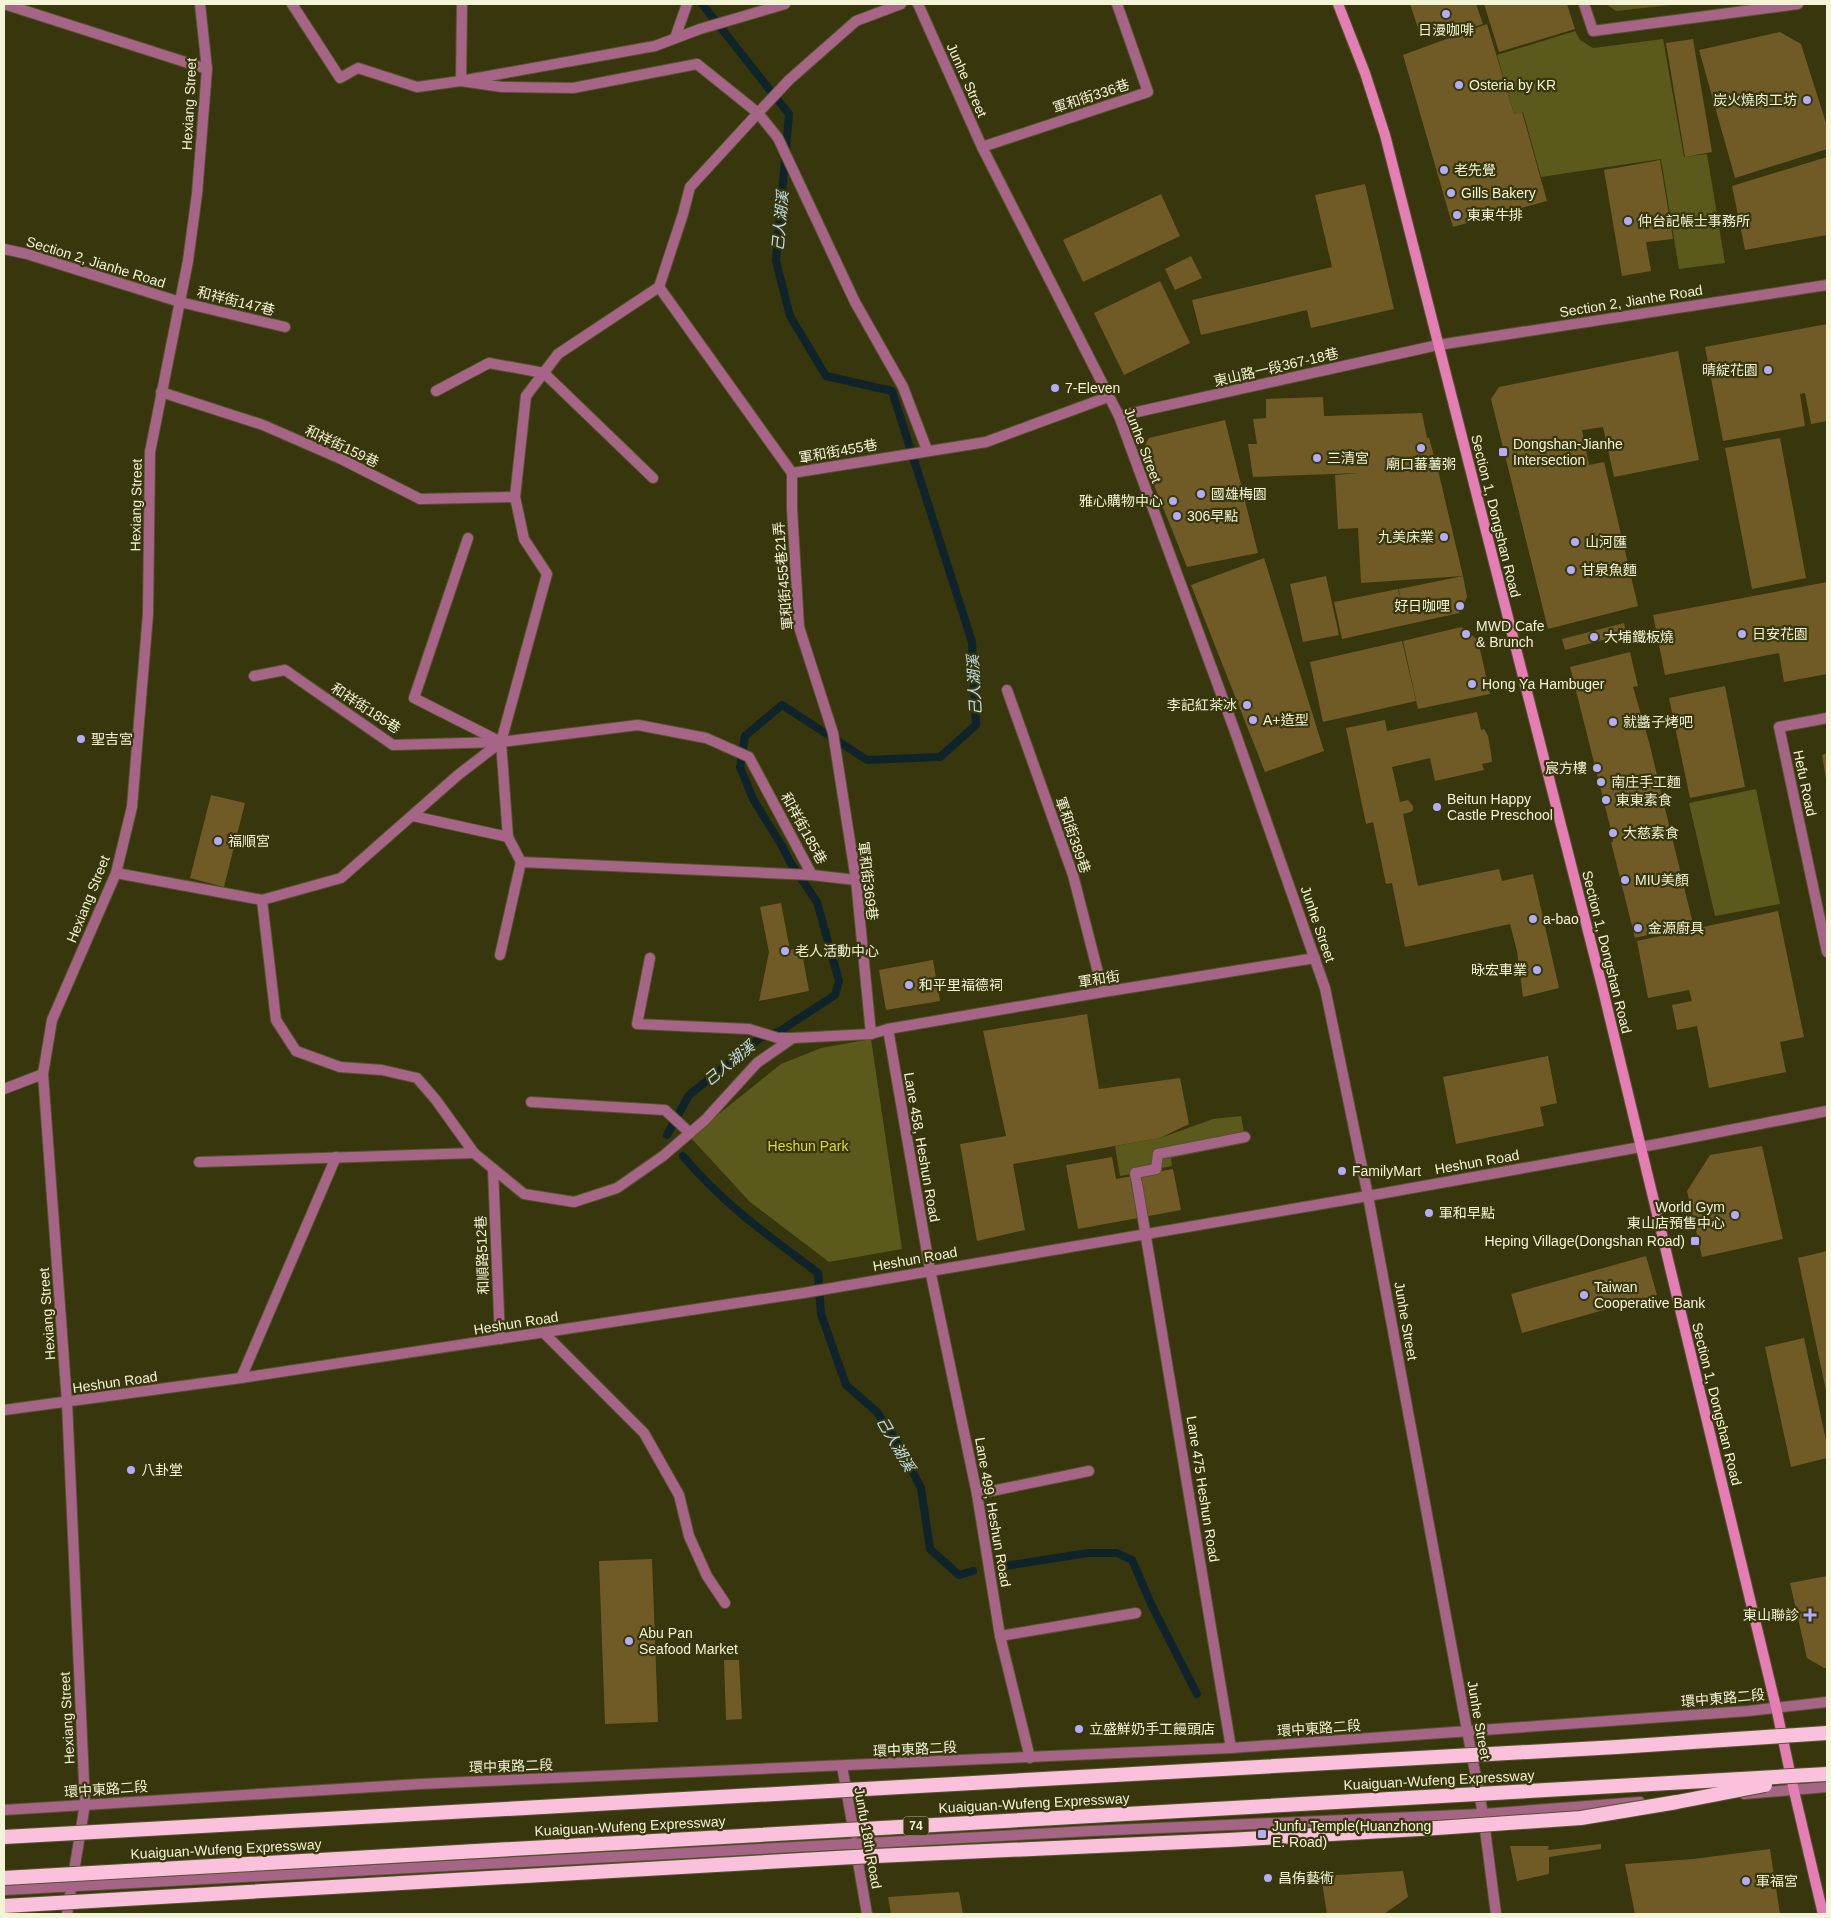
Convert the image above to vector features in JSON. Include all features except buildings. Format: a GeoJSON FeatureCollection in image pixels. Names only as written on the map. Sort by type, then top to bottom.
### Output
{"type":"FeatureCollection","features":[{"type":"Feature","properties":{"kind":"highway","name":"Kuaiguan-Wufeng Expressway"},"geometry":{"type":"LineString","coordinates":[[4,1837],[1827,1733]]}},
{"type":"Feature","properties":{"kind":"highway","name":"Kuaiguan-Wufeng Expressway"},"geometry":{"type":"LineString","coordinates":[[4,1878],[1822,1774]]}},
{"type":"Feature","properties":{"kind":"highway","name":"74"},"geometry":{"type":"LineString","coordinates":[[4,1906],[854,1857],[1228,1840],[1582,1818],[1822,1774]]}},
{"type":"Feature","properties":{"kind":"main road","name":"Section 1, Dongshan Road"},"geometry":{"type":"LineString","coordinates":[[1338,4],[1365,73],[1385,135],[1601,981],[1776,1707],[1823,1914]]}},
{"type":"Feature","properties":{"kind":"street"},"geometry":{"type":"LineString","coordinates":[[4,4],[207,68]]}},
{"type":"Feature","properties":{"kind":"street","name":"Hexiang Street"},"geometry":{"type":"LineString","coordinates":[[66,1913],[85,1804],[67,1402],[43,1074],[52,1020],[116,873],[132,807],[148,614],[150,452],[188,261],[197,194],[207,68],[200,4]]}},
{"type":"Feature","properties":{"kind":"street"},"geometry":{"type":"LineString","coordinates":[[292,4],[340,78],[358,68],[418,87],[655,46],[700,29],[785,4]]}},
{"type":"Feature","properties":{"kind":"street"},"geometry":{"type":"LineString","coordinates":[[461,81],[462,4]]}},
{"type":"Feature","properties":{"kind":"street"},"geometry":{"type":"LineString","coordinates":[[500,955],[521,862],[508,837],[501,742],[547,574],[524,539],[515,497],[526,396],[558,354],[659,287],[681,222],[690,187],[758,112],[768,104],[789,80],[856,21],[901,4]]}},
{"type":"Feature","properties":{"kind":"street","name":"Junhe Street"},"geometry":{"type":"LineString","coordinates":[[918,4],[982,147],[1119,416],[1326,988],[1368,1196],[1467,1730],[1482,1814],[1496,1914]]}},
{"type":"Feature","properties":{"kind":"street","name":"軍和街336巷"},"geometry":{"type":"LineString","coordinates":[[982,147],[1148,92],[1117,4]]}},
{"type":"Feature","properties":{"kind":"street"},"geometry":{"type":"LineString","coordinates":[[1584,4],[1593,31],[1798,4]]}},
{"type":"Feature","properties":{"kind":"street"},"geometry":{"type":"LineString","coordinates":[[675,38],[686,8]]}},
{"type":"Feature","properties":{"kind":"street"},"geometry":{"type":"LineString","coordinates":[[461,81],[502,87],[573,88],[697,64],[758,112],[778,138],[855,302],[903,387],[927,450]]}},
{"type":"Feature","properties":{"kind":"street","name":"Section 2, Jianhe Road"},"geometry":{"type":"LineString","coordinates":[[4,248],[180,302]]}},
{"type":"Feature","properties":{"kind":"street","name":"Section 2, Jianhe Road"},"geometry":{"type":"LineString","coordinates":[[1438,345],[1827,285]]}},
{"type":"Feature","properties":{"kind":"street","name":"軍和街455巷"},"geometry":{"type":"LineString","coordinates":[[659,287],[792,473],[986,442],[1108,397]]}},
{"type":"Feature","properties":{"kind":"street","name":"和祥街147巷"},"geometry":{"type":"LineString","coordinates":[[180,302],[285,327]]}},
{"type":"Feature","properties":{"kind":"street","name":"東山路一段367-18巷"},"geometry":{"type":"LineString","coordinates":[[1119,416],[1438,345]]}},
{"type":"Feature","properties":{"kind":"street"},"geometry":{"type":"LineString","coordinates":[[436,391],[489,363],[544,373],[653,478]]}},
{"type":"Feature","properties":{"kind":"street","name":"和祥街159巷"},"geometry":{"type":"LineString","coordinates":[[161,392],[263,425],[341,459],[420,499],[515,497]]}},
{"type":"Feature","properties":{"kind":"street","name":"軍和街455巷21弄"},"geometry":{"type":"LineString","coordinates":[[792,473],[792,509],[800,627],[833,732]]}},
{"type":"Feature","properties":{"kind":"street"},"geometry":{"type":"LineString","coordinates":[[468,538],[414,698],[501,742]]}},
{"type":"Feature","properties":{"kind":"street","name":"和祥街185巷"},"geometry":{"type":"LineString","coordinates":[[254,676],[285,670],[393,745],[501,742],[638,725],[706,738],[749,757],[812,875],[856,880]]}},
{"type":"Feature","properties":{"kind":"street","name":"軍和街389巷"},"geometry":{"type":"LineString","coordinates":[[1007,690],[1073,875],[1102,992]]}},
{"type":"Feature","properties":{"kind":"street","name":"Hefu Road"},"geometry":{"type":"LineString","coordinates":[[1827,718],[1779,726],[1827,952]]}},
{"type":"Feature","properties":{"kind":"street","name":"軍和街369巷"},"geometry":{"type":"LineString","coordinates":[[833,732],[856,880],[871,1034]]}},
{"type":"Feature","properties":{"kind":"street"},"geometry":{"type":"LineString","coordinates":[[116,873],[262,900],[341,878],[458,775],[501,742]]}},
{"type":"Feature","properties":{"kind":"street"},"geometry":{"type":"LineString","coordinates":[[413,816],[508,837]]}},
{"type":"Feature","properties":{"kind":"street"},"geometry":{"type":"LineString","coordinates":[[521,862],[812,875]]}},
{"type":"Feature","properties":{"kind":"street"},"geometry":{"type":"LineString","coordinates":[[262,900],[276,1020],[296,1051],[340,1067],[382,1070],[417,1078],[436,1100],[474,1153],[524,1194],[574,1202],[617,1188],[663,1156],[705,1120],[757,1063],[793,1038]]}},
{"type":"Feature","properties":{"kind":"street","name":"軍和街"},"geometry":{"type":"LineString","coordinates":[[650,958],[637,1024],[749,1029],[778,1038],[793,1038],[871,1034],[888,1029],[1102,992],[1315,958]]}},
{"type":"Feature","properties":{"kind":"street","name":"Lane 458, Heshun Road"},"geometry":{"type":"LineString","coordinates":[[888,1029],[930,1270]]}},
{"type":"Feature","properties":{"kind":"street"},"geometry":{"type":"LineString","coordinates":[[4,1089],[43,1074]]}},
{"type":"Feature","properties":{"kind":"street"},"geometry":{"type":"LineString","coordinates":[[531,1102],[665,1110],[689,1133]]}},
{"type":"Feature","properties":{"kind":"street","name":"Heshun Road"},"geometry":{"type":"LineString","coordinates":[[4,1410],[241,1378],[803,1293],[1368,1196],[1827,1111]]}},
{"type":"Feature","properties":{"kind":"street","name":"Lane 475 Heshun Road"},"geometry":{"type":"LineString","coordinates":[[1231,1748],[1147,1235],[1135,1173],[1156,1169],[1158,1154],[1245,1137]]}},
{"type":"Feature","properties":{"kind":"street"},"geometry":{"type":"LineString","coordinates":[[199,1162],[474,1153]]}},
{"type":"Feature","properties":{"kind":"street"},"geometry":{"type":"LineString","coordinates":[[241,1378],[336,1157]]}},
{"type":"Feature","properties":{"kind":"street","name":"和順路512巷"},"geometry":{"type":"LineString","coordinates":[[493,1169],[500,1339]]}},
{"type":"Feature","properties":{"kind":"street","name":"Lane 499, Heshun Road"},"geometry":{"type":"LineString","coordinates":[[930,1270],[978,1494],[1000,1636],[1030,1758]]}},
{"type":"Feature","properties":{"kind":"street"},"geometry":{"type":"LineString","coordinates":[[544,1333],[644,1433],[679,1495],[689,1536],[707,1576],[725,1603]]}},
{"type":"Feature","properties":{"kind":"street"},"geometry":{"type":"LineString","coordinates":[[978,1494],[1090,1471]]}},
{"type":"Feature","properties":{"kind":"street"},"geometry":{"type":"LineString","coordinates":[[1000,1636],[1136,1613]]}},
{"type":"Feature","properties":{"kind":"street","name":"環中東路二段"},"geometry":{"type":"LineString","coordinates":[[4,1810],[420,1784],[1231,1748],[1827,1702]]}},
{"type":"Feature","properties":{"kind":"street","name":"Junfu 18th Road"},"geometry":{"type":"LineString","coordinates":[[842,1766],[867,1914]]}},
{"type":"Feature","properties":{"kind":"street"},"geometry":{"type":"LineString","coordinates":[[4,1890],[1090,1831],[1482,1814],[1827,1787]]}},
{"type":"Feature","properties":{"kind":"green space"},"geometry":{"type":"Polygon","coordinates":[[[1606,4],[1679,4],[1616,11],[1606,4]]]}},
{"type":"Feature","properties":{"kind":"green space"},"geometry":{"type":"Polygon","coordinates":[[[1575,31],[1580,40],[1593,48],[1663,39],[1684,157],[1707,154],[1725,263],[1679,269],[1661,159],[1541,177],[1523,112],[1514,114],[1497,55],[1575,31]]]}},
{"type":"Feature","properties":{"kind":"green space"},"geometry":{"type":"Polygon","coordinates":[[[1756,789],[1780,904],[1715,916],[1689,803],[1756,789]]]}},
{"type":"Feature","properties":{"kind":"green space","name":"Heshun Park"},"geometry":{"type":"Polygon","coordinates":[[[871,1039],[902,1249],[829,1262],[750,1202],[690,1137],[781,1064],[821,1048],[871,1039]]]}},
{"type":"Feature","properties":{"kind":"green space"},"geometry":{"type":"Polygon","coordinates":[[[1241,1116],[1246,1143],[1171,1158],[1172,1166],[1120,1176],[1115,1146],[1160,1138],[1213,1119],[1241,1116]]]}},
{"type":"Feature","properties":{"kind":"waterway","name":"己人湖溪"},"geometry":{"type":"LineString","coordinates":[[667,1135],[689,1095],[760,1038],[780,1031],[835,995],[839,981],[817,902],[790,862],[753,799],[740,767],[745,736],[782,705],[867,760],[940,757],[976,725],[972,642],[892,391],[826,376],[790,316],[776,261],[789,114],[702,4]]}},
{"type":"Feature","properties":{"kind":"waterway","name":"己人湖溪"},"geometry":{"type":"LineString","coordinates":[[683,1156],[730,1204],[818,1273],[821,1314],[846,1385],[877,1412],[900,1447],[921,1488],[930,1549],[959,1575],[973,1571]]}},
{"type":"Feature","properties":{"kind":"waterway","name":"己人湖溪"},"geometry":{"type":"LineString","coordinates":[[1005,1566],[1088,1553],[1117,1553],[1132,1560],[1152,1606],[1197,1694]]}},
{"type":"Feature","properties":{"kind":"place","name":"日漫咖啡"},"geometry":{"type":"Point","coordinates":[1446,14]}},
{"type":"Feature","properties":{"kind":"place","name":"Osteria by KR"},"geometry":{"type":"Point","coordinates":[1459,85]}},
{"type":"Feature","properties":{"kind":"place","name":"炭火燒肉工坊"},"geometry":{"type":"Point","coordinates":[1807,100]}},
{"type":"Feature","properties":{"kind":"place","name":"老先覺"},"geometry":{"type":"Point","coordinates":[1444,170]}},
{"type":"Feature","properties":{"kind":"place","name":"Gills Bakery"},"geometry":{"type":"Point","coordinates":[1451,193]}},
{"type":"Feature","properties":{"kind":"place","name":"東東牛排"},"geometry":{"type":"Point","coordinates":[1457,215]}},
{"type":"Feature","properties":{"kind":"place","name":"仲台記帳士事務所"},"geometry":{"type":"Point","coordinates":[1628,221]}},
{"type":"Feature","properties":{"kind":"place","name":"晴綻花園"},"geometry":{"type":"Point","coordinates":[1768,370]}},
{"type":"Feature","properties":{"kind":"place","name":"7-Eleven"},"geometry":{"type":"Point","coordinates":[1055,388]}},
{"type":"Feature","properties":{"kind":"place","name":"廟口蕃薯粥"},"geometry":{"type":"Point","coordinates":[1421,448]}},
{"type":"Feature","properties":{"kind":"place","name":"Dongshan-Jianhe Intersection"},"geometry":{"type":"Point","coordinates":[1503,452]}},
{"type":"Feature","properties":{"kind":"place","name":"三清宮"},"geometry":{"type":"Point","coordinates":[1317,458]}},
{"type":"Feature","properties":{"kind":"place","name":"國雄梅園"},"geometry":{"type":"Point","coordinates":[1201,494]}},
{"type":"Feature","properties":{"kind":"place","name":"雅心購物中心"},"geometry":{"type":"Point","coordinates":[1173,501]}},
{"type":"Feature","properties":{"kind":"place","name":"306早點"},"geometry":{"type":"Point","coordinates":[1177,516]}},
{"type":"Feature","properties":{"kind":"place","name":"九美床業"},"geometry":{"type":"Point","coordinates":[1444,537]}},
{"type":"Feature","properties":{"kind":"place","name":"山河匯"},"geometry":{"type":"Point","coordinates":[1575,542]}},
{"type":"Feature","properties":{"kind":"place","name":"甘泉魚麵"},"geometry":{"type":"Point","coordinates":[1571,570]}},
{"type":"Feature","properties":{"kind":"place","name":"好日咖哩"},"geometry":{"type":"Point","coordinates":[1460,606]}},
{"type":"Feature","properties":{"kind":"place","name":"MWD Cafe & Brunch"},"geometry":{"type":"Point","coordinates":[1466,634]}},
{"type":"Feature","properties":{"kind":"place","name":"日安花園"},"geometry":{"type":"Point","coordinates":[1742,634]}},
{"type":"Feature","properties":{"kind":"place","name":"大埔鐵板燒"},"geometry":{"type":"Point","coordinates":[1594,637]}},
{"type":"Feature","properties":{"kind":"place","name":"Hong Ya Hambuger"},"geometry":{"type":"Point","coordinates":[1472,684]}},
{"type":"Feature","properties":{"kind":"place","name":"李記紅茶冰"},"geometry":{"type":"Point","coordinates":[1247,705]}},
{"type":"Feature","properties":{"kind":"place","name":"A+造型"},"geometry":{"type":"Point","coordinates":[1253,720]}},
{"type":"Feature","properties":{"kind":"place","name":"就醬子烤吧"},"geometry":{"type":"Point","coordinates":[1613,722]}},
{"type":"Feature","properties":{"kind":"place","name":"聖吉宮"},"geometry":{"type":"Point","coordinates":[81,739]}},
{"type":"Feature","properties":{"kind":"place","name":"宸方樓"},"geometry":{"type":"Point","coordinates":[1597,768]}},
{"type":"Feature","properties":{"kind":"place","name":"南庄手工麵"},"geometry":{"type":"Point","coordinates":[1601,782]}},
{"type":"Feature","properties":{"kind":"place","name":"東東素食"},"geometry":{"type":"Point","coordinates":[1606,800]}},
{"type":"Feature","properties":{"kind":"place","name":"Beitun Happy Castle Preschool"},"geometry":{"type":"Point","coordinates":[1437,807]}},
{"type":"Feature","properties":{"kind":"place","name":"大慈素食"},"geometry":{"type":"Point","coordinates":[1613,833]}},
{"type":"Feature","properties":{"kind":"place","name":"福順宮"},"geometry":{"type":"Point","coordinates":[218,841]}},
{"type":"Feature","properties":{"kind":"place","name":"MIU美顏"},"geometry":{"type":"Point","coordinates":[1625,880]}},
{"type":"Feature","properties":{"kind":"place","name":"a-bao"},"geometry":{"type":"Point","coordinates":[1533,919]}},
{"type":"Feature","properties":{"kind":"place","name":"金源廚具"},"geometry":{"type":"Point","coordinates":[1638,928]}},
{"type":"Feature","properties":{"kind":"place","name":"老人活動中心"},"geometry":{"type":"Point","coordinates":[785,951]}},
{"type":"Feature","properties":{"kind":"place","name":"昹宏車業"},"geometry":{"type":"Point","coordinates":[1537,970]}},
{"type":"Feature","properties":{"kind":"place","name":"和平里福德祠"},"geometry":{"type":"Point","coordinates":[909,985]}},
{"type":"Feature","properties":{"kind":"place","name":"FamilyMart"},"geometry":{"type":"Point","coordinates":[1342,1171]}},
{"type":"Feature","properties":{"kind":"place","name":"軍和早點"},"geometry":{"type":"Point","coordinates":[1429,1213]}},
{"type":"Feature","properties":{"kind":"place","name":"World Gym 東山店預售中心"},"geometry":{"type":"Point","coordinates":[1735,1215]}},
{"type":"Feature","properties":{"kind":"place","name":"Heping Village(Dongshan Road)"},"geometry":{"type":"Point","coordinates":[1695,1241]}},
{"type":"Feature","properties":{"kind":"place","name":"Taiwan Cooperative Bank"},"geometry":{"type":"Point","coordinates":[1584,1295]}},
{"type":"Feature","properties":{"kind":"place","name":"八卦堂"},"geometry":{"type":"Point","coordinates":[131,1470]}},
{"type":"Feature","properties":{"kind":"place","name":"東山聯診"},"geometry":{"type":"Point","coordinates":[1810,1615]}},
{"type":"Feature","properties":{"kind":"place","name":"Abu Pan Seafood Market"},"geometry":{"type":"Point","coordinates":[629,1641]}},
{"type":"Feature","properties":{"kind":"place","name":"立盛鮮奶手工饅頭店"},"geometry":{"type":"Point","coordinates":[1079,1729]}},
{"type":"Feature","properties":{"kind":"place","name":"Junfu Temple(Huanzhong E. Road)"},"geometry":{"type":"Point","coordinates":[1262,1834]}},
{"type":"Feature","properties":{"kind":"place","name":"昌侑藝術"},"geometry":{"type":"Point","coordinates":[1268,1878]}},
{"type":"Feature","properties":{"kind":"place","name":"軍福宮"},"geometry":{"type":"Point","coordinates":[1746,1881]}}]}
